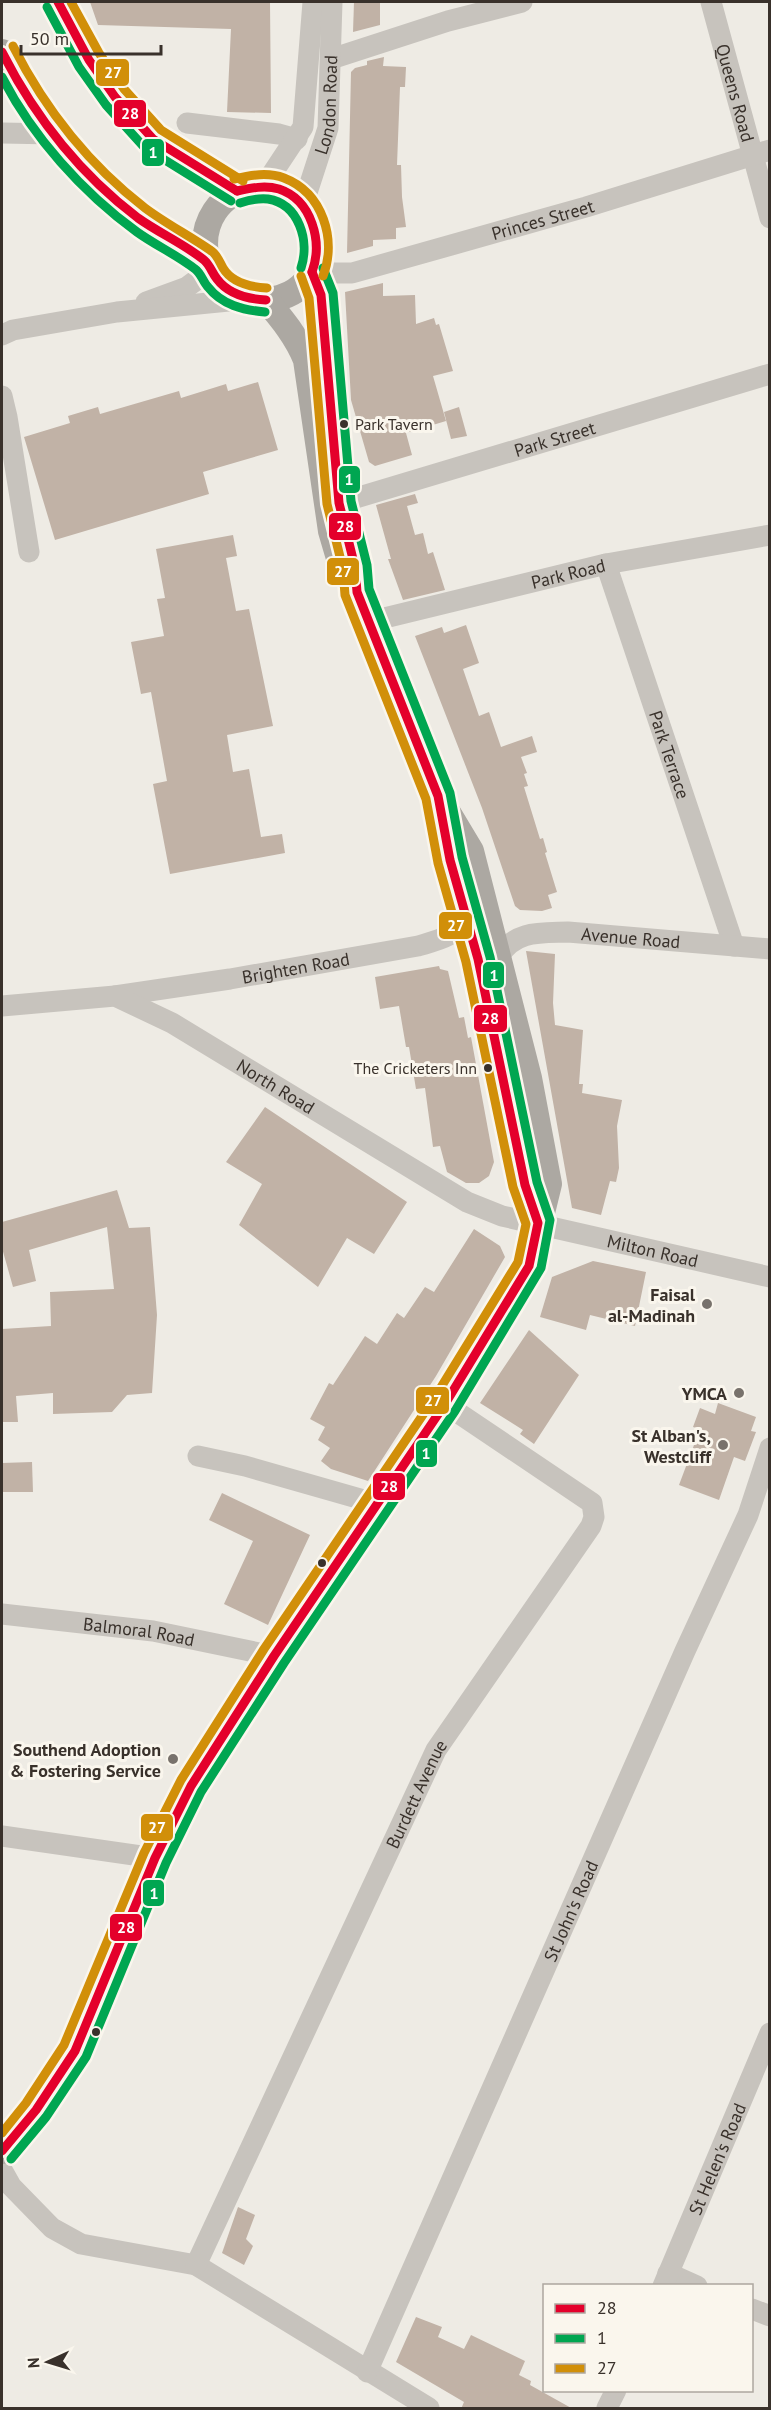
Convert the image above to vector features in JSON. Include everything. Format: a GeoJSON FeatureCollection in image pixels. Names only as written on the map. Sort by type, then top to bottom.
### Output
{"type":"FeatureCollection","features":[{"type":"Feature","properties":{"kind":"main road"},"geometry":{"type":"LineString","coordinates":[[58,2],[88,60],[115,98],[153,139],[237,191]]}},
{"type":"Feature","properties":{"kind":"main road"},"geometry":{"type":"LineString","coordinates":[[2,52],[22,91],[73,157],[112,195],[145,222],[209,266],[227,288],[257,300],[289,327],[300,344],[306,360],[331,531],[341,566],[357,592],[438,796],[471,850],[529,1078],[549,1184],[538,1222],[530,1266],[445,1404],[274,1656],[191,1786],[155,1858],[75,2051],[41,2102],[2,2151]]}},
{"type":"Feature","properties":{"kind":"main road"},"geometry":{"type":"LineString","coordinates":[[209,266],[204,249],[204,235],[208,221],[215,209],[237,191],[264,186],[292,195],[303,205],[315,228],[314,268],[321,295],[339,503],[355,567],[357,592]]}},
{"type":"Feature","properties":{"kind":"main road"},"geometry":{"type":"LineString","coordinates":[[257,300],[287,296],[299,290],[314,268]]}},
{"type":"Feature","properties":{"kind":"main road"},"geometry":{"type":"LineString","coordinates":[[438,796],[450,860],[467,917],[492,1019],[525,1185],[538,1222]]}},
{"type":"Feature","properties":{"kind":"street","name":"London Road"},"geometry":{"type":"LineString","coordinates":[[264,186],[303,127],[314,2]]}},
{"type":"Feature","properties":{"kind":"street","name":"London Road"},"geometry":{"type":"LineString","coordinates":[[303,205],[328,128],[332,2]]}},
{"type":"Feature","properties":{"kind":"street"},"geometry":{"type":"LineString","coordinates":[[331,59],[448,21],[522,2]]}},
{"type":"Feature","properties":{"kind":"street","name":"Queens Road"},"geometry":{"type":"LineString","coordinates":[[711,2],[761,153],[770,219]]}},
{"type":"Feature","properties":{"kind":"street","name":"London Road"},"geometry":{"type":"LineString","coordinates":[[187,123],[279,134],[297,139]]}},
{"type":"Feature","properties":{"kind":"street"},"geometry":{"type":"LineString","coordinates":[[2,133],[55,134]]}},
{"type":"Feature","properties":{"kind":"street","name":"Princes Street"},"geometry":{"type":"LineString","coordinates":[[314,268],[331,273],[352,273],[586,207],[761,153]]}},
{"type":"Feature","properties":{"kind":"street"},"geometry":{"type":"LineString","coordinates":[[117,312],[187,287],[209,266]]}},
{"type":"Feature","properties":{"kind":"street"},"geometry":{"type":"LineString","coordinates":[[2,335],[14,330],[117,312],[257,300]]}},
{"type":"Feature","properties":{"kind":"street","name":"Park Street"},"geometry":{"type":"LineString","coordinates":[[339,503],[770,374]]}},
{"type":"Feature","properties":{"kind":"street"},"geometry":{"type":"LineString","coordinates":[[2,396],[29,552]]}},
{"type":"Feature","properties":{"kind":"street","name":"Park Road"},"geometry":{"type":"LineString","coordinates":[[368,622],[606,564],[770,535]]}},
{"type":"Feature","properties":{"kind":"street","name":"Park Terrace"},"geometry":{"type":"LineString","coordinates":[[606,564],[734,946]]}},
{"type":"Feature","properties":{"kind":"street","name":"Brighten Road"},"geometry":{"type":"LineString","coordinates":[[115,996],[230,979],[418,946],[444,939],[454,933],[467,917]]}},
{"type":"Feature","properties":{"kind":"street","name":"Avenue Road"},"geometry":{"type":"LineString","coordinates":[[499,956],[505,947],[525,934],[568,932],[770,949]]}},
{"type":"Feature","properties":{"kind":"street"},"geometry":{"type":"LineString","coordinates":[[2,1006],[115,996]]}},
{"type":"Feature","properties":{"kind":"street","name":"North Road"},"geometry":{"type":"LineString","coordinates":[[115,996],[172,1023],[467,1202],[502,1216],[538,1222]]}},
{"type":"Feature","properties":{"kind":"street","name":"Milton Road"},"geometry":{"type":"LineString","coordinates":[[538,1222],[770,1276]]}},
{"type":"Feature","properties":{"kind":"street","name":"Burdett Avenue"},"geometry":{"type":"LineString","coordinates":[[196,2265],[436,1750],[591,1526],[594,1517],[592,1503],[445,1404]]}},
{"type":"Feature","properties":{"kind":"street","name":"St John's Road"},"geometry":{"type":"LineString","coordinates":[[367,2372],[685,1650],[748,1515],[770,1448]]}},
{"type":"Feature","properties":{"kind":"street"},"geometry":{"type":"LineString","coordinates":[[198,1456],[245,1466],[378,1504]]}},
{"type":"Feature","properties":{"kind":"street","name":"Balmoral Road"},"geometry":{"type":"LineString","coordinates":[[2,1614],[153,1631],[274,1656]]}},
{"type":"Feature","properties":{"kind":"street"},"geometry":{"type":"LineString","coordinates":[[2,1836],[155,1858]]}},
{"type":"Feature","properties":{"kind":"street","name":"St Helen's Road"},"geometry":{"type":"LineString","coordinates":[[665,2279],[769,2033]]}},
{"type":"Feature","properties":{"kind":"street"},"geometry":{"type":"LineString","coordinates":[[2,2170],[11,2186],[52,2228],[81,2244],[196,2265],[429,2409]]}},
{"type":"Feature","properties":{"kind":"street"},"geometry":{"type":"LineString","coordinates":[[665,2279],[688,2284]]}},
{"type":"Feature","properties":{"kind":"street"},"geometry":{"type":"LineString","coordinates":[[753,2309],[770,2316]]}},
{"type":"Feature","properties":{"kind":"street"},"geometry":{"type":"LineString","coordinates":[[608,2409],[616,2392]]}},
{"type":"Feature","properties":{"kind":"building"},"geometry":{"type":"Polygon","coordinates":[[[90,2],[270,2],[271,113],[227,112],[231,29],[98,25],[90,2]]]}},
{"type":"Feature","properties":{"kind":"building"},"geometry":{"type":"Polygon","coordinates":[[[354,2],[380,2],[380,25],[353,32],[354,2]]]}},
{"type":"Feature","properties":{"kind":"building"},"geometry":{"type":"Polygon","coordinates":[[[384,57],[383,66],[406,67],[405,87],[400,87],[397,165],[401,165],[406,227],[396,228],[396,239],[373,240],[373,246],[347,253],[351,72],[355,68],[367,65],[367,61],[384,57]]]}},
{"type":"Feature","properties":{"kind":"building"},"geometry":{"type":"Polygon","coordinates":[[[383,283],[383,296],[415,295],[416,324],[434,318],[436,325],[439,324],[453,371],[433,376],[446,421],[406,433],[412,455],[375,466],[369,462],[351,400],[345,292],[383,283]]]}},
{"type":"Feature","properties":{"kind":"building"},"geometry":{"type":"Polygon","coordinates":[[[258,382],[278,450],[203,472],[209,494],[55,540],[24,437],[70,423],[68,416],[98,407],[100,414],[179,391],[181,398],[226,384],[228,391],[258,382]]]}},
{"type":"Feature","properties":{"kind":"building"},"geometry":{"type":"Polygon","coordinates":[[[459,407],[467,436],[451,439],[444,412],[459,407]]]}},
{"type":"Feature","properties":{"kind":"building"},"geometry":{"type":"Polygon","coordinates":[[[415,494],[418,503],[407,506],[415,535],[423,533],[428,554],[433,552],[445,590],[403,600],[388,559],[391,559],[376,505],[415,494]]]}},
{"type":"Feature","properties":{"kind":"building"},"geometry":{"type":"Polygon","coordinates":[[[233,535],[237,556],[226,558],[236,611],[249,609],[273,726],[227,735],[233,772],[249,769],[261,837],[282,834],[285,853],[170,874],[153,784],[167,781],[151,692],[141,694],[131,642],[164,636],[157,599],[165,598],[156,549],[233,535]]]}},
{"type":"Feature","properties":{"kind":"building"},"geometry":{"type":"Polygon","coordinates":[[[466,625],[479,663],[463,669],[479,716],[489,712],[501,747],[532,736],[537,752],[521,757],[527,773],[524,774],[528,786],[524,787],[540,839],[543,838],[547,852],[545,853],[557,892],[548,895],[552,908],[542,911],[520,910],[515,906],[482,808],[415,636],[442,627],[444,633],[466,625]]]}},
{"type":"Feature","properties":{"kind":"building"},"geometry":{"type":"Polygon","coordinates":[[[526,951],[555,954],[553,1003],[555,1025],[583,1030],[579,1084],[583,1084],[582,1093],[622,1100],[617,1126],[619,1168],[616,1182],[610,1181],[601,1215],[572,1208],[526,951]]]}},
{"type":"Feature","properties":{"kind":"building"},"geometry":{"type":"Polygon","coordinates":[[[439,966],[440,969],[448,971],[459,1018],[464,1017],[468,1038],[471,1037],[494,1162],[489,1176],[479,1183],[466,1183],[447,1172],[440,1146],[433,1147],[425,1088],[416,1089],[399,1006],[380,1009],[375,977],[439,966]]]}},
{"type":"Feature","properties":{"kind":"building"},"geometry":{"type":"Polygon","coordinates":[[[265,1107],[407,1202],[374,1254],[347,1238],[318,1287],[239,1225],[262,1184],[226,1162],[265,1107]]]}},
{"type":"Feature","properties":{"kind":"building"},"geometry":{"type":"Polygon","coordinates":[[[117,1190],[129,1228],[150,1227],[157,1315],[152,1393],[127,1395],[112,1412],[53,1414],[53,1393],[16,1396],[18,1422],[2,1422],[2,1329],[51,1326],[50,1292],[114,1289],[107,1227],[29,1250],[36,1281],[13,1287],[2,1248],[2,1222],[117,1190]]]}},
{"type":"Feature","properties":{"kind":"building"},"geometry":{"type":"Polygon","coordinates":[[[474,1229],[500,1246],[505,1257],[436,1376],[368,1481],[331,1469],[321,1461],[330,1448],[318,1440],[325,1427],[310,1419],[329,1383],[333,1385],[365,1336],[377,1344],[397,1313],[404,1318],[425,1287],[434,1292],[474,1229]]]}},
{"type":"Feature","properties":{"kind":"building"},"geometry":{"type":"Polygon","coordinates":[[[593,1261],[646,1272],[635,1326],[590,1315],[586,1330],[540,1317],[552,1277],[593,1261]]]}},
{"type":"Feature","properties":{"kind":"building"},"geometry":{"type":"Polygon","coordinates":[[[529,1330],[579,1375],[534,1444],[520,1434],[523,1430],[480,1403],[529,1330]]]}},
{"type":"Feature","properties":{"kind":"building","name":"St Alban's, Westcliff"},"geometry":{"type":"Polygon","coordinates":[[[718,1403],[756,1417],[751,1431],[756,1432],[745,1461],[734,1457],[719,1500],[679,1485],[700,1429],[693,1427],[700,1408],[715,1414],[718,1403]]]}},
{"type":"Feature","properties":{"kind":"building"},"geometry":{"type":"Polygon","coordinates":[[[32,1462],[33,1492],[2,1492],[2,1463],[32,1462]]]}},
{"type":"Feature","properties":{"kind":"building"},"geometry":{"type":"Polygon","coordinates":[[[222,1493],[310,1535],[268,1625],[224,1604],[253,1541],[209,1520],[222,1493]]]}},
{"type":"Feature","properties":{"kind":"building"},"geometry":{"type":"Polygon","coordinates":[[[238,2207],[255,2215],[246,2239],[253,2246],[244,2265],[222,2253],[238,2207]]]}},
{"type":"Feature","properties":{"kind":"building"},"geometry":{"type":"Polygon","coordinates":[[[416,2317],[442,2327],[438,2337],[464,2349],[471,2335],[525,2361],[519,2375],[531,2381],[530,2385],[573,2409],[461,2409],[464,2402],[396,2362],[416,2317]]]}},
{"type":"Feature","properties":{"kind":"transit line","name":"28"},"geometry":{"type":"LineString","coordinates":[[58,2],[89,60],[115,97],[153,139],[237,191]]}},
{"type":"Feature","properties":{"kind":"transit line","name":"27"},"geometry":{"type":"LineString","coordinates":[[71,2],[99,53],[124,89],[161,130],[243,181]]}},
{"type":"Feature","properties":{"kind":"transit line","name":"1"},"geometry":{"type":"LineString","coordinates":[[47,7],[79,67],[106,105],[144,147],[231,201]]}},
{"type":"Feature","properties":{"kind":"transit line","name":"27"},"geometry":{"type":"LineString","coordinates":[[13,46],[39,92],[54,113],[105,173],[145,208],[212,252],[227,273],[236,281],[267,288]]}},
{"type":"Feature","properties":{"kind":"transit line","name":"28"},"geometry":{"type":"LineString","coordinates":[[2,52],[44,121],[97,183],[138,218],[204,260],[227,289],[252,299],[266,300]]}},
{"type":"Feature","properties":{"kind":"transit line","name":"1"},"geometry":{"type":"LineString","coordinates":[[2,77],[28,121],[44,142],[60,162],[97,199],[137,232],[195,269],[206,285],[220,298],[241,308],[265,312]]}},
{"type":"Feature","properties":{"kind":"transit line","name":"27"},"geometry":{"type":"LineString","coordinates":[[234,179],[259,175],[278,176],[297,185],[309,195],[317,206],[327,233],[327,262],[323,276]]}},
{"type":"Feature","properties":{"kind":"transit line","name":"28"},"geometry":{"type":"LineString","coordinates":[[237,191],[258,187],[274,188],[290,194],[300,202],[307,212],[315,235],[316,248],[312,272]]}},
{"type":"Feature","properties":{"kind":"transit line","name":"1"},"geometry":{"type":"LineString","coordinates":[[240,203],[268,199],[288,208],[300,225],[303,236],[301,268]]}},
{"type":"Feature","properties":{"kind":"transit line","name":"1"},"geometry":{"type":"LineString","coordinates":[[11,2159],[46,2117],[86,2057],[166,1863],[201,1792],[284,1663],[455,1411],[541,1268],[550,1220],[537,1182],[490,957],[462,857],[450,793],[369,589],[367,565],[351,501],[333,293],[323,268]]}},
{"type":"Feature","properties":{"kind":"transit line","name":"28"},"geometry":{"type":"LineString","coordinates":[[2,2151],[36,2110],[75,2051],[155,1858],[191,1786],[274,1656],[445,1404],[529,1266],[538,1223],[525,1185],[478,959],[450,860],[438,796],[357,592],[355,567],[339,503],[321,295],[312,272]]}},
{"type":"Feature","properties":{"kind":"transit line","name":"27"},"geometry":{"type":"LineString","coordinates":[[2,2133],[26,2103],[64,2045],[144,1853],[181,1780],[264,1649],[435,1397],[518,1262],[526,1224],[513,1187],[466,962],[438,863],[426,799],[345,595],[343,569],[327,504],[309,298],[301,276]]}},
{"type":"Feature","properties":{"kind":"place","name":"Park Tavern"},"geometry":{"type":"Point","coordinates":[344,424]}},
{"type":"Feature","properties":{"kind":"place","name":"The Cricketers Inn"},"geometry":{"type":"Point","coordinates":[488,1068]}},
{"type":"Feature","properties":{"kind":"place","name":"Faisal al-Madinah"},"geometry":{"type":"Point","coordinates":[707,1304]}},
{"type":"Feature","properties":{"kind":"place","name":"YMCA"},"geometry":{"type":"Point","coordinates":[739,1393]}},
{"type":"Feature","properties":{"kind":"place","name":"St Alban's, Westcliff"},"geometry":{"type":"Point","coordinates":[723,1445]}},
{"type":"Feature","properties":{"kind":"place","name":"Southend Adoption & Fostering Service"},"geometry":{"type":"Point","coordinates":[173,1759]}}]}
